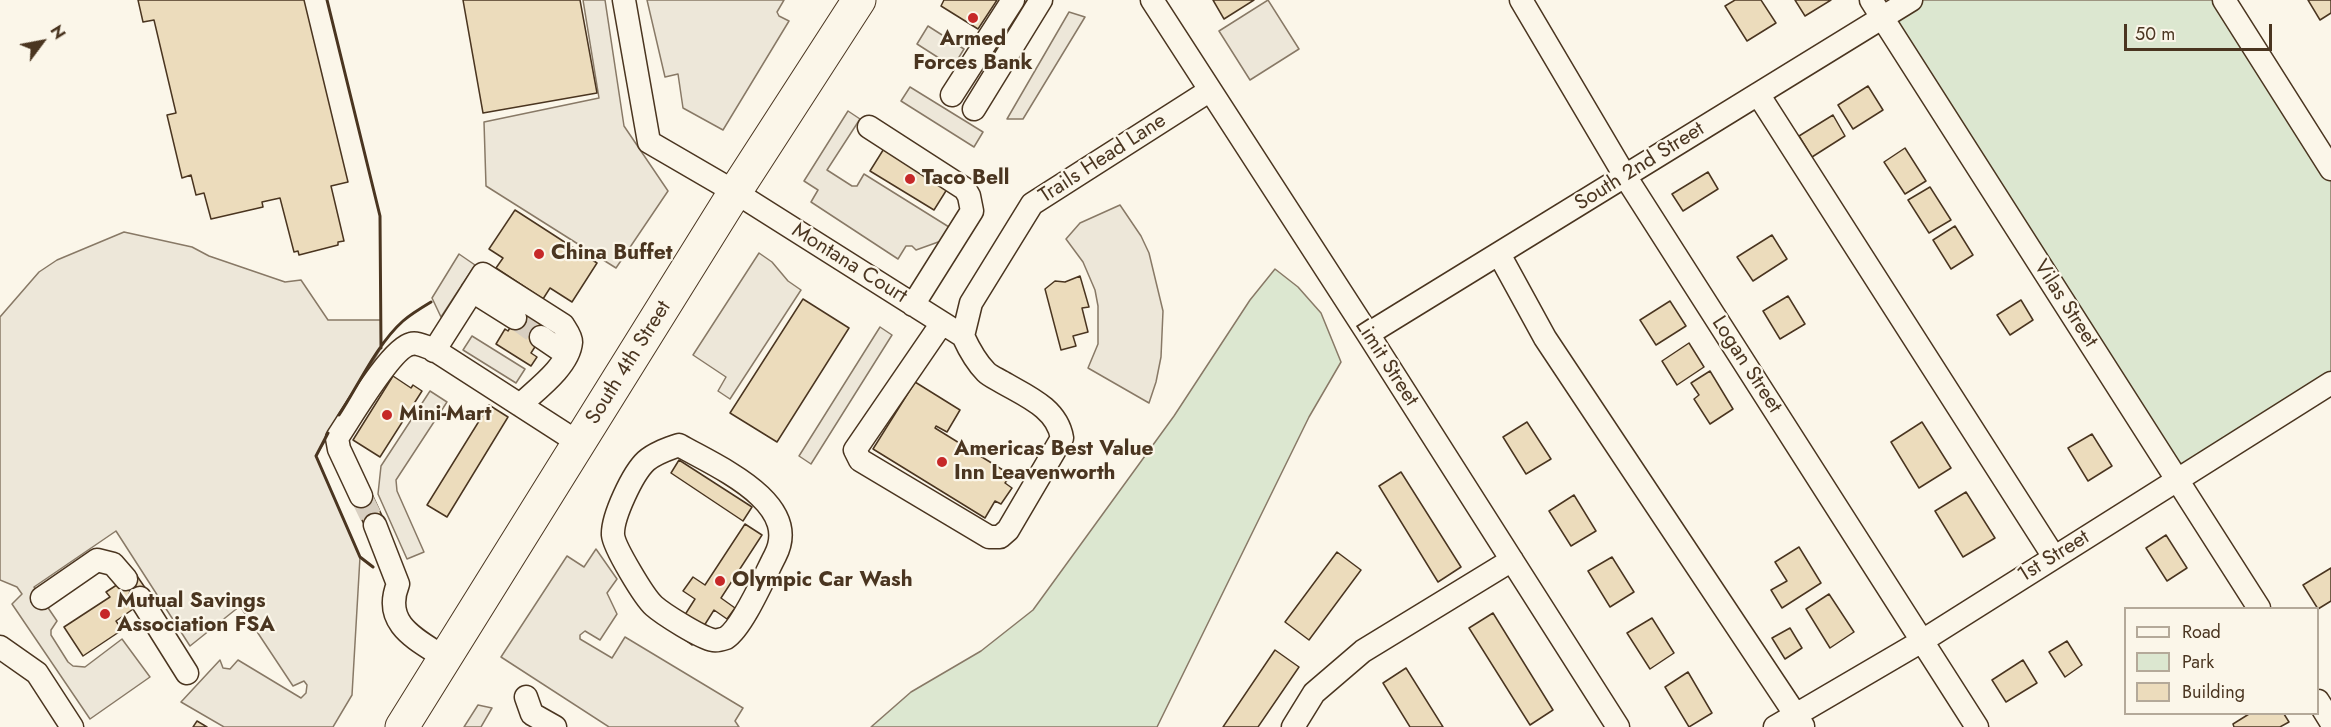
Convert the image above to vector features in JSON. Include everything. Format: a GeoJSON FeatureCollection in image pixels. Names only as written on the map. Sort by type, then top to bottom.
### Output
{"type":"FeatureCollection","features":[{"type":"Feature","properties":{"kind":"highway","name":"South 4th Street"},"geometry":{"type":"LineString","coordinates":[[402,727],[735,192],[859,0]]}},
{"type":"Feature","properties":{"kind":"street","name":"Montana Court"},"geometry":{"type":"LineString","coordinates":[[624,0],[649,142],[735,192],[963,336]]}},
{"type":"Feature","properties":{"kind":"street"},"geometry":{"type":"LineString","coordinates":[[952,95],[1013,0]]}},
{"type":"Feature","properties":{"kind":"street"},"geometry":{"type":"LineString","coordinates":[[974,109],[1041,0]]}},
{"type":"Feature","properties":{"kind":"street","name":"Limit Street"},"geometry":{"type":"LineString","coordinates":[[1152,0],[1618,727]]}},
{"type":"Feature","properties":{"kind":"street","name":"Logan Street"},"geometry":{"type":"LineString","coordinates":[[1521,0],[1625,176],[1977,727]]}},
{"type":"Feature","properties":{"kind":"street","name":"South 2nd Street"},"geometry":{"type":"LineString","coordinates":[[1368,334],[1758,94],[1876,9],[1911,0]]}},
{"type":"Feature","properties":{"kind":"street"},"geometry":{"type":"LineString","coordinates":[[2224,0],[2331,170]]}},
{"type":"Feature","properties":{"kind":"street","name":"Vilas Street"},"geometry":{"type":"LineString","coordinates":[[1876,9],[2258,607]]}},
{"type":"Feature","properties":{"kind":"street","name":"Trails Head Lane"},"geometry":{"type":"LineString","coordinates":[[963,336],[971,303],[1032,204],[1209,91]]}},
{"type":"Feature","properties":{"kind":"street"},"geometry":{"type":"LineString","coordinates":[[1758,94],[2054,557]]}},
{"type":"Feature","properties":{"kind":"street"},"geometry":{"type":"LineString","coordinates":[[869,127],[965,189],[972,203],[972,211],[913,305]]}},
{"type":"Feature","properties":{"kind":"street"},"geometry":{"type":"LineString","coordinates":[[1499,254],[1545,338],[1800,721]]}},
{"type":"Feature","properties":{"kind":"street"},"geometry":{"type":"LineString","coordinates":[[477,283],[563,325],[570,336],[571,343],[558,370],[520,405]]}},
{"type":"Feature","properties":{"kind":"street"},"geometry":{"type":"LineString","coordinates":[[477,283],[515,318]]}},
{"type":"Feature","properties":{"kind":"street"},"geometry":{"type":"LineString","coordinates":[[435,351],[477,283]]}},
{"type":"Feature","properties":{"kind":"street"},"geometry":{"type":"LineString","coordinates":[[942,323],[855,450],[860,460],[989,537],[1000,537],[1008,530],[1062,438],[1061,429],[1044,407],[987,374],[973,356],[963,336]]}},
{"type":"Feature","properties":{"kind":"street"},"geometry":{"type":"LineString","coordinates":[[541,338],[566,354]]}},
{"type":"Feature","properties":{"kind":"street"},"geometry":{"type":"LineString","coordinates":[[362,496],[339,448],[338,438],[391,357],[406,345],[413,343],[435,351],[579,443]]}},
{"type":"Feature","properties":{"kind":"street","name":"1st Street"},"geometry":{"type":"LineString","coordinates":[[1775,727],[1800,721],[1922,641],[2331,383]]}},
{"type":"Feature","properties":{"kind":"street"},"geometry":{"type":"LineString","coordinates":[[679,444],[752,488],[769,503],[782,531],[780,547],[739,626],[726,638],[715,641],[699,634],[653,605],[640,587],[613,536],[615,520],[630,485],[646,461],[679,444]]}},
{"type":"Feature","properties":{"kind":"street"},"geometry":{"type":"LineString","coordinates":[[375,525],[398,584],[392,598],[394,612],[408,633],[445,658]]}},
{"type":"Feature","properties":{"kind":"street"},"geometry":{"type":"LineString","coordinates":[[42,598],[97,560],[113,564],[126,579]]}},
{"type":"Feature","properties":{"kind":"street"},"geometry":{"type":"LineString","coordinates":[[1293,727],[1314,693],[1363,651],[1512,560]]}},
{"type":"Feature","properties":{"kind":"street"},"geometry":{"type":"LineString","coordinates":[[140,598],[187,674]]}},
{"type":"Feature","properties":{"kind":"street"},"geometry":{"type":"LineString","coordinates":[[0,647],[37,673],[72,727]]}},
{"type":"Feature","properties":{"kind":"street"},"geometry":{"type":"LineString","coordinates":[[526,697],[532,714],[555,727]]}},
{"type":"Feature","properties":{"kind":"street"},"geometry":{"type":"LineString","coordinates":[[2319,703],[2331,722]]}},
{"type":"Feature","properties":{"kind":"green space"},"geometry":{"type":"Polygon","coordinates":[[[1911,0],[2224,0],[2331,169],[2331,383],[2177,479],[1882,18],[1911,0]]]}},
{"type":"Feature","properties":{"kind":"green space"},"geometry":{"type":"Polygon","coordinates":[[[1275,269],[1298,287],[1321,313],[1341,362],[1309,417],[1157,727],[871,727],[911,692],[981,651],[1033,610],[1174,416],[1250,300],[1275,269]]]}},
{"type":"Feature","properties":{"kind":"shaded area"},"geometry":{"type":"Polygon","coordinates":[[[583,0],[605,0],[624,126],[668,191],[616,268],[486,186],[484,122],[599,98],[583,0]]]}},
{"type":"Feature","properties":{"kind":"shaded area"},"geometry":{"type":"Polygon","coordinates":[[[647,0],[784,0],[777,12],[779,16],[789,21],[723,130],[683,108],[678,74],[665,77],[647,0]]]}},
{"type":"Feature","properties":{"kind":"shaded area"},"geometry":{"type":"Polygon","coordinates":[[[1268,0],[1299,49],[1250,80],[1219,31],[1268,0]]]}},
{"type":"Feature","properties":{"kind":"shaded area"},"geometry":{"type":"Polygon","coordinates":[[[1069,12],[1085,17],[1023,119],[1007,119],[1069,12]]]}},
{"type":"Feature","properties":{"kind":"shaded area"},"geometry":{"type":"Polygon","coordinates":[[[928,26],[964,49],[953,67],[917,44],[928,26]]]}},
{"type":"Feature","properties":{"kind":"shaded area"},"geometry":{"type":"Polygon","coordinates":[[[910,87],[983,132],[974,147],[901,101],[910,87]]]}},
{"type":"Feature","properties":{"kind":"shaded area"},"geometry":{"type":"Polygon","coordinates":[[[848,111],[860,119],[827,170],[852,186],[857,186],[864,174],[949,227],[941,241],[916,250],[912,246],[906,246],[898,259],[811,202],[818,190],[804,181],[848,111]]]}},
{"type":"Feature","properties":{"kind":"shaded area"},"geometry":{"type":"Polygon","coordinates":[[[1120,205],[1141,236],[1149,253],[1163,311],[1161,357],[1149,403],[1088,368],[1098,344],[1098,306],[1095,290],[1083,262],[1066,239],[1080,223],[1120,205]]]}},
{"type":"Feature","properties":{"kind":"shaded area"},"geometry":{"type":"Polygon","coordinates":[[[124,232],[192,247],[209,256],[285,282],[301,280],[328,320],[381,320],[381,348],[316,456],[360,557],[352,695],[333,727],[224,727],[181,702],[220,660],[223,668],[230,669],[238,660],[301,698],[306,693],[307,685],[304,681],[293,686],[240,606],[190,646],[116,531],[34,587],[57,621],[51,630],[51,635],[73,666],[85,667],[122,639],[150,677],[90,719],[12,604],[22,594],[17,587],[0,580],[0,317],[39,272],[57,260],[124,232]]]}},
{"type":"Feature","properties":{"kind":"shaded area"},"geometry":{"type":"Polygon","coordinates":[[[759,253],[772,262],[788,281],[801,290],[730,399],[718,391],[726,377],[693,355],[759,253]]]}},
{"type":"Feature","properties":{"kind":"shaded area"},"geometry":{"type":"Polygon","coordinates":[[[459,254],[475,265],[441,317],[432,298],[459,254]]]}},
{"type":"Feature","properties":{"kind":"shaded area"},"geometry":{"type":"Polygon","coordinates":[[[880,327],[892,335],[811,464],[799,456],[880,327]]]}},
{"type":"Feature","properties":{"kind":"shaded area"},"geometry":{"type":"Polygon","coordinates":[[[472,336],[525,369],[516,383],[463,350],[472,336]]]}},
{"type":"Feature","properties":{"kind":"shaded area"},"geometry":{"type":"Polygon","coordinates":[[[430,391],[447,402],[396,480],[397,491],[424,552],[407,559],[378,494],[381,466],[430,391]]]}},
{"type":"Feature","properties":{"kind":"shaded area"},"geometry":{"type":"Polygon","coordinates":[[[596,549],[617,579],[607,593],[617,614],[600,640],[585,631],[580,635],[580,639],[612,658],[625,637],[743,708],[735,721],[739,727],[609,727],[501,657],[567,556],[584,567],[596,549]]]}},
{"type":"Feature","properties":{"kind":"shaded area"},"geometry":{"type":"Polygon","coordinates":[[[478,705],[492,708],[481,727],[464,727],[478,705]]]}},
{"type":"Feature","properties":{"kind":"building"},"geometry":{"type":"Polygon","coordinates":[[[138,0],[304,0],[348,182],[331,186],[344,241],[338,242],[338,245],[299,255],[298,251],[294,252],[280,198],[262,202],[263,207],[211,219],[204,193],[196,195],[191,175],[182,178],[167,115],[176,113],[154,20],[143,22],[138,0]]]}},
{"type":"Feature","properties":{"kind":"building"},"geometry":{"type":"Polygon","coordinates":[[[463,0],[580,0],[597,93],[483,113],[463,0]]]}},
{"type":"Feature","properties":{"kind":"building","name":"Armed Forces Bank"},"geometry":{"type":"Polygon","coordinates":[[[944,0],[997,0],[978,29],[941,6],[944,0]]]}},
{"type":"Feature","properties":{"kind":"building"},"geometry":{"type":"Polygon","coordinates":[[[1213,0],[1254,0],[1224,19],[1213,0]]]}},
{"type":"Feature","properties":{"kind":"building"},"geometry":{"type":"Polygon","coordinates":[[[1735,0],[1761,0],[1776,23],[1747,41],[1725,6],[1735,0]]]}},
{"type":"Feature","properties":{"kind":"building"},"geometry":{"type":"Polygon","coordinates":[[[1795,0],[1831,0],[1805,16],[1795,0]]]}},
{"type":"Feature","properties":{"kind":"building"},"geometry":{"type":"Polygon","coordinates":[[[2308,0],[2331,0],[2331,13],[2320,20],[2308,0]]]}},
{"type":"Feature","properties":{"kind":"building"},"geometry":{"type":"Polygon","coordinates":[[[1868,86],[1883,110],[1853,129],[1838,105],[1868,86]]]}},
{"type":"Feature","properties":{"kind":"building"},"geometry":{"type":"Polygon","coordinates":[[[1833,115],[1845,136],[1812,157],[1799,136],[1833,115]]]}},
{"type":"Feature","properties":{"kind":"building","name":"Taco Bell"},"geometry":{"type":"Polygon","coordinates":[[[885,147],[949,186],[934,210],[870,171],[885,147]]]}},
{"type":"Feature","properties":{"kind":"building"},"geometry":{"type":"Polygon","coordinates":[[[1905,148],[1926,181],[1905,194],[1884,162],[1905,148]]]}},
{"type":"Feature","properties":{"kind":"building"},"geometry":{"type":"Polygon","coordinates":[[[1708,172],[1718,189],[1683,211],[1672,194],[1708,172]]]}},
{"type":"Feature","properties":{"kind":"building"},"geometry":{"type":"Polygon","coordinates":[[[1930,187],[1951,220],[1929,233],[1908,200],[1930,187]]]}},
{"type":"Feature","properties":{"kind":"building","name":"China Buffet"},"geometry":{"type":"Polygon","coordinates":[[[515,210],[597,263],[572,302],[550,288],[543,299],[496,268],[503,258],[489,249],[515,210]]]}},
{"type":"Feature","properties":{"kind":"building"},"geometry":{"type":"Polygon","coordinates":[[[1955,226],[1973,255],[1951,269],[1933,240],[1955,226]]]}},
{"type":"Feature","properties":{"kind":"building"},"geometry":{"type":"Polygon","coordinates":[[[1772,235],[1787,259],[1753,281],[1737,257],[1772,235]]]}},
{"type":"Feature","properties":{"kind":"building"},"geometry":{"type":"Polygon","coordinates":[[[1080,276],[1089,307],[1082,308],[1088,332],[1073,336],[1076,346],[1061,350],[1045,289],[1055,281],[1065,282],[1080,276]]]}},
{"type":"Feature","properties":{"kind":"building"},"geometry":{"type":"Polygon","coordinates":[[[1788,296],[1805,324],[1780,339],[1763,311],[1788,296]]]}},
{"type":"Feature","properties":{"kind":"building"},"geometry":{"type":"Polygon","coordinates":[[[803,299],[849,328],[777,442],[730,413],[803,299]]]}},
{"type":"Feature","properties":{"kind":"building"},"geometry":{"type":"Polygon","coordinates":[[[2021,300],[2033,320],[2010,335],[1997,315],[2021,300]]]}},
{"type":"Feature","properties":{"kind":"building"},"geometry":{"type":"Polygon","coordinates":[[[1670,301],[1686,326],[1656,345],[1640,320],[1670,301]]]}},
{"type":"Feature","properties":{"kind":"building"},"geometry":{"type":"Polygon","coordinates":[[[522,308],[549,325],[531,353],[537,357],[531,366],[496,344],[505,329],[508,331],[522,308]]]}},
{"type":"Feature","properties":{"kind":"building"},"geometry":{"type":"Polygon","coordinates":[[[1689,343],[1704,367],[1677,385],[1662,361],[1689,343]]]}},
{"type":"Feature","properties":{"kind":"building"},"geometry":{"type":"Polygon","coordinates":[[[1710,371],[1733,409],[1710,424],[1694,399],[1699,395],[1691,383],[1710,371]]]}},
{"type":"Feature","properties":{"kind":"building","name":"Mini-Mart"},"geometry":{"type":"Polygon","coordinates":[[[393,376],[411,388],[413,385],[422,391],[380,457],[353,440],[393,376]]]}},
{"type":"Feature","properties":{"kind":"building","name":"Americas Best Value Inn Leavenworth"},"geometry":{"type":"Polygon","coordinates":[[[915,382],[960,410],[947,432],[936,426],[935,428],[1011,475],[1005,483],[1012,488],[1001,504],[995,501],[985,518],[873,449],[915,382]]]}},
{"type":"Feature","properties":{"kind":"building"},"geometry":{"type":"Polygon","coordinates":[[[489,405],[508,417],[447,517],[427,505],[489,405]]]}},
{"type":"Feature","properties":{"kind":"building"},"geometry":{"type":"Polygon","coordinates":[[[1527,422],[1551,459],[1526,474],[1503,437],[1527,422]]]}},
{"type":"Feature","properties":{"kind":"building"},"geometry":{"type":"Polygon","coordinates":[[[1922,422],[1951,468],[1919,488],[1891,442],[1922,422]]]}},
{"type":"Feature","properties":{"kind":"building"},"geometry":{"type":"Polygon","coordinates":[[[2092,434],[2112,466],[2088,481],[2068,448],[2092,434]]]}},
{"type":"Feature","properties":{"kind":"building"},"geometry":{"type":"Polygon","coordinates":[[[679,460],[752,507],[743,521],[671,473],[679,460]]]}},
{"type":"Feature","properties":{"kind":"building"},"geometry":{"type":"Polygon","coordinates":[[[1401,472],[1461,567],[1438,582],[1379,486],[1401,472]]]}},
{"type":"Feature","properties":{"kind":"building"},"geometry":{"type":"Polygon","coordinates":[[[371,492],[384,520],[366,529],[353,500],[371,492]]]}},
{"type":"Feature","properties":{"kind":"building"},"geometry":{"type":"Polygon","coordinates":[[[1966,492],[1995,538],[1963,557],[1935,511],[1966,492]]]}},
{"type":"Feature","properties":{"kind":"building"},"geometry":{"type":"Polygon","coordinates":[[[1574,495],[1596,531],[1571,546],[1549,511],[1574,495]]]}},
{"type":"Feature","properties":{"kind":"building","name":"Olympic Car Wash"},"geometry":{"type":"Polygon","coordinates":[[[745,524],[762,535],[721,598],[735,608],[727,619],[714,610],[692,645],[674,632],[695,599],[683,591],[693,577],[705,585],[745,524]]]}},
{"type":"Feature","properties":{"kind":"building"},"geometry":{"type":"Polygon","coordinates":[[[2166,535],[2187,568],[2167,581],[2146,548],[2166,535]]]}},
{"type":"Feature","properties":{"kind":"building"},"geometry":{"type":"Polygon","coordinates":[[[1799,547],[1821,583],[1782,608],[1771,590],[1787,581],[1775,562],[1799,547]]]}},
{"type":"Feature","properties":{"kind":"building"},"geometry":{"type":"Polygon","coordinates":[[[1337,552],[1361,570],[1309,640],[1285,622],[1337,552]]]}},
{"type":"Feature","properties":{"kind":"building"},"geometry":{"type":"Polygon","coordinates":[[[1612,557],[1634,592],[1610,607],[1588,571],[1612,557]]]}},
{"type":"Feature","properties":{"kind":"building"},"geometry":{"type":"Polygon","coordinates":[[[2331,568],[2331,601],[2319,608],[2303,585],[2331,568]]]}},
{"type":"Feature","properties":{"kind":"building","name":"Mutual Savings Association FSA"},"geometry":{"type":"Polygon","coordinates":[[[135,573],[148,592],[136,607],[116,621],[122,630],[83,656],[64,627],[110,597],[106,592],[135,573]]]}},
{"type":"Feature","properties":{"kind":"building"},"geometry":{"type":"Polygon","coordinates":[[[1829,594],[1854,632],[1830,648],[1806,609],[1829,594]]]}},
{"type":"Feature","properties":{"kind":"building"},"geometry":{"type":"Polygon","coordinates":[[[1493,613],[1553,710],[1530,725],[1469,628],[1493,613]]]}},
{"type":"Feature","properties":{"kind":"building"},"geometry":{"type":"Polygon","coordinates":[[[1652,618],[1674,653],[1650,669],[1627,633],[1652,618]]]}},
{"type":"Feature","properties":{"kind":"building"},"geometry":{"type":"Polygon","coordinates":[[[1790,628],[1802,648],[1785,659],[1772,638],[1790,628]]]}},
{"type":"Feature","properties":{"kind":"building"},"geometry":{"type":"Polygon","coordinates":[[[2067,641],[2082,665],[2065,677],[2049,652],[2067,641]]]}},
{"type":"Feature","properties":{"kind":"building"},"geometry":{"type":"Polygon","coordinates":[[[1275,650],[1299,667],[1258,727],[1223,727],[1275,650]]]}},
{"type":"Feature","properties":{"kind":"building"},"geometry":{"type":"Polygon","coordinates":[[[2023,660],[2037,683],[2006,702],[1992,680],[2023,660]]]}},
{"type":"Feature","properties":{"kind":"building"},"geometry":{"type":"Polygon","coordinates":[[[1406,668],[1443,727],[1410,727],[1383,683],[1406,668]]]}},
{"type":"Feature","properties":{"kind":"building"},"geometry":{"type":"Polygon","coordinates":[[[1688,672],[1712,713],[1689,727],[1665,687],[1688,672]]]}},
{"type":"Feature","properties":{"kind":"building"},"geometry":{"type":"Polygon","coordinates":[[[2247,715],[2285,715],[2289,722],[2280,727],[2234,727],[2233,724],[2247,715]]]}},
{"type":"Feature","properties":{"kind":"building"},"geometry":{"type":"Polygon","coordinates":[[[197,721],[207,727],[193,727],[197,721]]]}},
{"type":"Feature","properties":{"kind":"tunnel"},"geometry":{"type":"LineString","coordinates":[[515,318],[541,337]]}},
{"type":"Feature","properties":{"kind":"tunnel"},"geometry":{"type":"LineString","coordinates":[[361,496],[375,525]]}},
{"type":"Feature","properties":{"kind":"wall"},"geometry":{"type":"LineString","coordinates":[[327,0],[380,216],[381,348]]}},
{"type":"Feature","properties":{"kind":"wall"},"geometry":{"type":"LineString","coordinates":[[339,415],[385,341],[403,321],[431,302]]}},
{"type":"Feature","properties":{"kind":"wall"},"geometry":{"type":"LineString","coordinates":[[328,433],[316,456],[360,557],[373,567]]}},
{"type":"Feature","properties":{"kind":"place","name":"Armed Forces Bank"},"geometry":{"type":"Point","coordinates":[973,18]}},
{"type":"Feature","properties":{"kind":"place","name":"Taco Bell"},"geometry":{"type":"Point","coordinates":[910,179]}},
{"type":"Feature","properties":{"kind":"place","name":"China Buffet"},"geometry":{"type":"Point","coordinates":[539,254]}},
{"type":"Feature","properties":{"kind":"place","name":"Mini-Mart"},"geometry":{"type":"Point","coordinates":[387,415]}},
{"type":"Feature","properties":{"kind":"place","name":"Americas Best Value Inn Leavenworth"},"geometry":{"type":"Point","coordinates":[942,462]}},
{"type":"Feature","properties":{"kind":"place","name":"Olympic Car Wash"},"geometry":{"type":"Point","coordinates":[720,581]}},
{"type":"Feature","properties":{"kind":"place","name":"Mutual Savings Association FSA"},"geometry":{"type":"Point","coordinates":[105,614]}}]}
